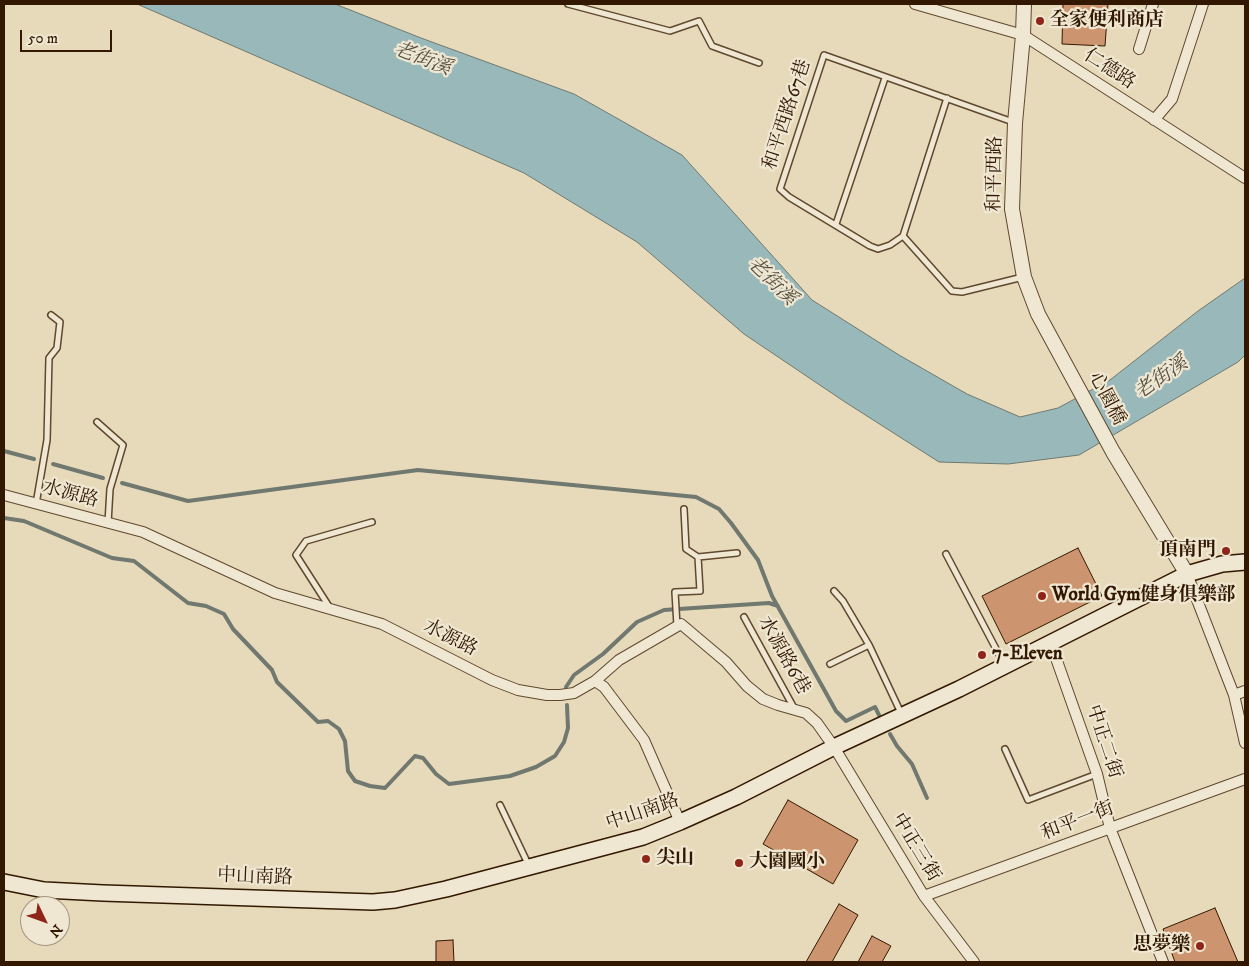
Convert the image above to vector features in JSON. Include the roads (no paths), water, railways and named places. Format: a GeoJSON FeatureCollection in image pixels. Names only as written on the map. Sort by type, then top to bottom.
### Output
{"type":"FeatureCollection","features":[{"type":"Feature","properties":{"kind":"main road","name":"中山南路"},"geometry":{"type":"LineString","coordinates":[[4,882],[44,890],[372,902],[395,900],[530,868],[644,837],[680,822],[736,797],[834,747],[1051,644],[1187,574],[1222,564],[1245,562]]}},
{"type":"Feature","properties":{"kind":"street","name":"仁德路"},"geometry":{"type":"LineString","coordinates":[[915,4],[1023,35],[1245,178]]}},
{"type":"Feature","properties":{"kind":"street","name":"和平西路"},"geometry":{"type":"LineString","coordinates":[[1024,4],[1012,208],[1024,277],[1038,314],[1065,364]]}},
{"type":"Feature","properties":{"kind":"street"},"geometry":{"type":"LineString","coordinates":[[1139,49],[1153,4]]}},
{"type":"Feature","properties":{"kind":"street"},"geometry":{"type":"LineString","coordinates":[[1154,120],[1172,99],[1203,4]]}},
{"type":"Feature","properties":{"kind":"street","name":"心園橋"},"geometry":{"type":"LineString","coordinates":[[1065,364],[1113,452],[1187,574]]}},
{"type":"Feature","properties":{"kind":"street","name":"水源路"},"geometry":{"type":"LineString","coordinates":[[4,495],[143,532],[275,593],[382,624],[492,680],[518,690],[560,695],[574,693],[594,681],[619,660],[677,622]]}},
{"type":"Feature","properties":{"kind":"street"},"geometry":{"type":"LineString","coordinates":[[1187,574],[1234,695],[1245,743]]}},
{"type":"Feature","properties":{"kind":"street"},"geometry":{"type":"LineString","coordinates":[[677,622],[726,662],[747,686],[763,699],[806,713],[817,722],[834,747]]}},
{"type":"Feature","properties":{"kind":"street","name":"中正二街"},"geometry":{"type":"LineString","coordinates":[[1051,644],[1096,774],[1110,828],[1163,962]]}},
{"type":"Feature","properties":{"kind":"street"},"geometry":{"type":"LineString","coordinates":[[594,681],[604,687],[644,740],[680,822]]}},
{"type":"Feature","properties":{"kind":"street"},"geometry":{"type":"LineString","coordinates":[[1234,695],[1245,691]]}},
{"type":"Feature","properties":{"kind":"street","name":"中正三街"},"geometry":{"type":"LineString","coordinates":[[834,747],[924,896],[974,962]]}},
{"type":"Feature","properties":{"kind":"street","name":"和平一街"},"geometry":{"type":"LineString","coordinates":[[924,896],[1245,780]]}},
{"type":"Feature","properties":{"kind":"lane"},"geometry":{"type":"LineString","coordinates":[[568,4],[670,31],[700,21],[712,46],[759,63]]}},
{"type":"Feature","properties":{"kind":"lane","name":"和平西路67巷"},"geometry":{"type":"LineString","coordinates":[[836,224],[789,197],[780,189],[824,55],[1016,123]]}},
{"type":"Feature","properties":{"kind":"lane"},"geometry":{"type":"LineString","coordinates":[[885,78],[836,224],[870,246],[878,248],[890,245],[903,236],[947,98]]}},
{"type":"Feature","properties":{"kind":"lane"},"geometry":{"type":"LineString","coordinates":[[903,236],[952,291],[962,292],[1024,277]]}},
{"type":"Feature","properties":{"kind":"lane"},"geometry":{"type":"LineString","coordinates":[[36,504],[47,440],[49,358],[57,348],[60,322],[51,315]]}},
{"type":"Feature","properties":{"kind":"lane"},"geometry":{"type":"LineString","coordinates":[[97,422],[123,445],[110,489],[108,523]]}},
{"type":"Feature","properties":{"kind":"lane"},"geometry":{"type":"LineString","coordinates":[[684,509],[686,549],[698,558],[737,553]]}},
{"type":"Feature","properties":{"kind":"lane"},"geometry":{"type":"LineString","coordinates":[[331,609],[296,555],[306,541],[372,522]]}},
{"type":"Feature","properties":{"kind":"lane"},"geometry":{"type":"LineString","coordinates":[[946,554],[1006,666]]}},
{"type":"Feature","properties":{"kind":"lane"},"geometry":{"type":"LineString","coordinates":[[677,622],[675,592],[700,591],[698,558]]}},
{"type":"Feature","properties":{"kind":"lane"},"geometry":{"type":"LineString","coordinates":[[834,591],[843,600],[869,645],[902,716]]}},
{"type":"Feature","properties":{"kind":"lane","name":"水源路6巷"},"geometry":{"type":"LineString","coordinates":[[744,617],[795,710]]}},
{"type":"Feature","properties":{"kind":"lane"},"geometry":{"type":"LineString","coordinates":[[830,664],[869,645]]}},
{"type":"Feature","properties":{"kind":"lane"},"geometry":{"type":"LineString","coordinates":[[1005,749],[1028,800],[1096,774]]}},
{"type":"Feature","properties":{"kind":"lane"},"geometry":{"type":"LineString","coordinates":[[500,805],[530,868]]}},
{"type":"Feature","properties":{"kind":"water","name":"老街溪"},"geometry":{"type":"Polygon","coordinates":[[[137,4],[335,4],[421,38],[574,94],[682,155],[812,300],[899,355],[967,394],[1020,417],[1058,408],[1110,380],[1198,311],[1245,278],[1245,355],[1238,362],[1079,455],[1008,464],[939,462],[744,334],[637,242],[524,173],[137,4]]]}},
{"type":"Feature","properties":{"kind":"waterway"},"geometry":{"type":"LineString","coordinates":[[4,451],[34,459]]}},
{"type":"Feature","properties":{"kind":"waterway"},"geometry":{"type":"LineString","coordinates":[[53,464],[103,478]]}},
{"type":"Feature","properties":{"kind":"waterway"},"geometry":{"type":"LineString","coordinates":[[122,483],[188,501],[418,470],[696,497],[719,509],[758,560],[772,596],[836,711],[846,721],[875,707],[879,715]]}},
{"type":"Feature","properties":{"kind":"waterway"},"geometry":{"type":"LineString","coordinates":[[4,518],[24,521],[112,558],[134,561],[188,603],[206,606],[224,614],[233,629],[272,670],[277,682],[318,722],[328,721],[339,729],[345,741],[348,771],[355,781],[370,786],[385,788],[415,756],[423,758],[436,774],[449,784],[510,776],[536,767],[555,756],[564,742],[568,728],[567,705]]}},
{"type":"Feature","properties":{"kind":"waterway"},"geometry":{"type":"LineString","coordinates":[[566,687],[574,675],[603,654],[637,622],[664,610],[769,603],[778,606]]}},
{"type":"Feature","properties":{"kind":"waterway"},"geometry":{"type":"LineString","coordinates":[[890,734],[912,764],[927,798]]}},
{"type":"Feature","properties":{"kind":"place","name":"全家便利商店"},"geometry":{"type":"Point","coordinates":[1040,21]}},
{"type":"Feature","properties":{"kind":"place","name":"頂南門"},"geometry":{"type":"Point","coordinates":[1226,551]}},
{"type":"Feature","properties":{"kind":"place","name":"World Gym健身俱樂部"},"geometry":{"type":"Point","coordinates":[1042,596]}},
{"type":"Feature","properties":{"kind":"place","name":"7-Eleven"},"geometry":{"type":"Point","coordinates":[982,655]}},
{"type":"Feature","properties":{"kind":"place","name":"尖山"},"geometry":{"type":"Point","coordinates":[646,859]}},
{"type":"Feature","properties":{"kind":"place","name":"大園國小"},"geometry":{"type":"Point","coordinates":[739,863]}},
{"type":"Feature","properties":{"kind":"place","name":"思夢樂"},"geometry":{"type":"Point","coordinates":[1200,946]}}]}
